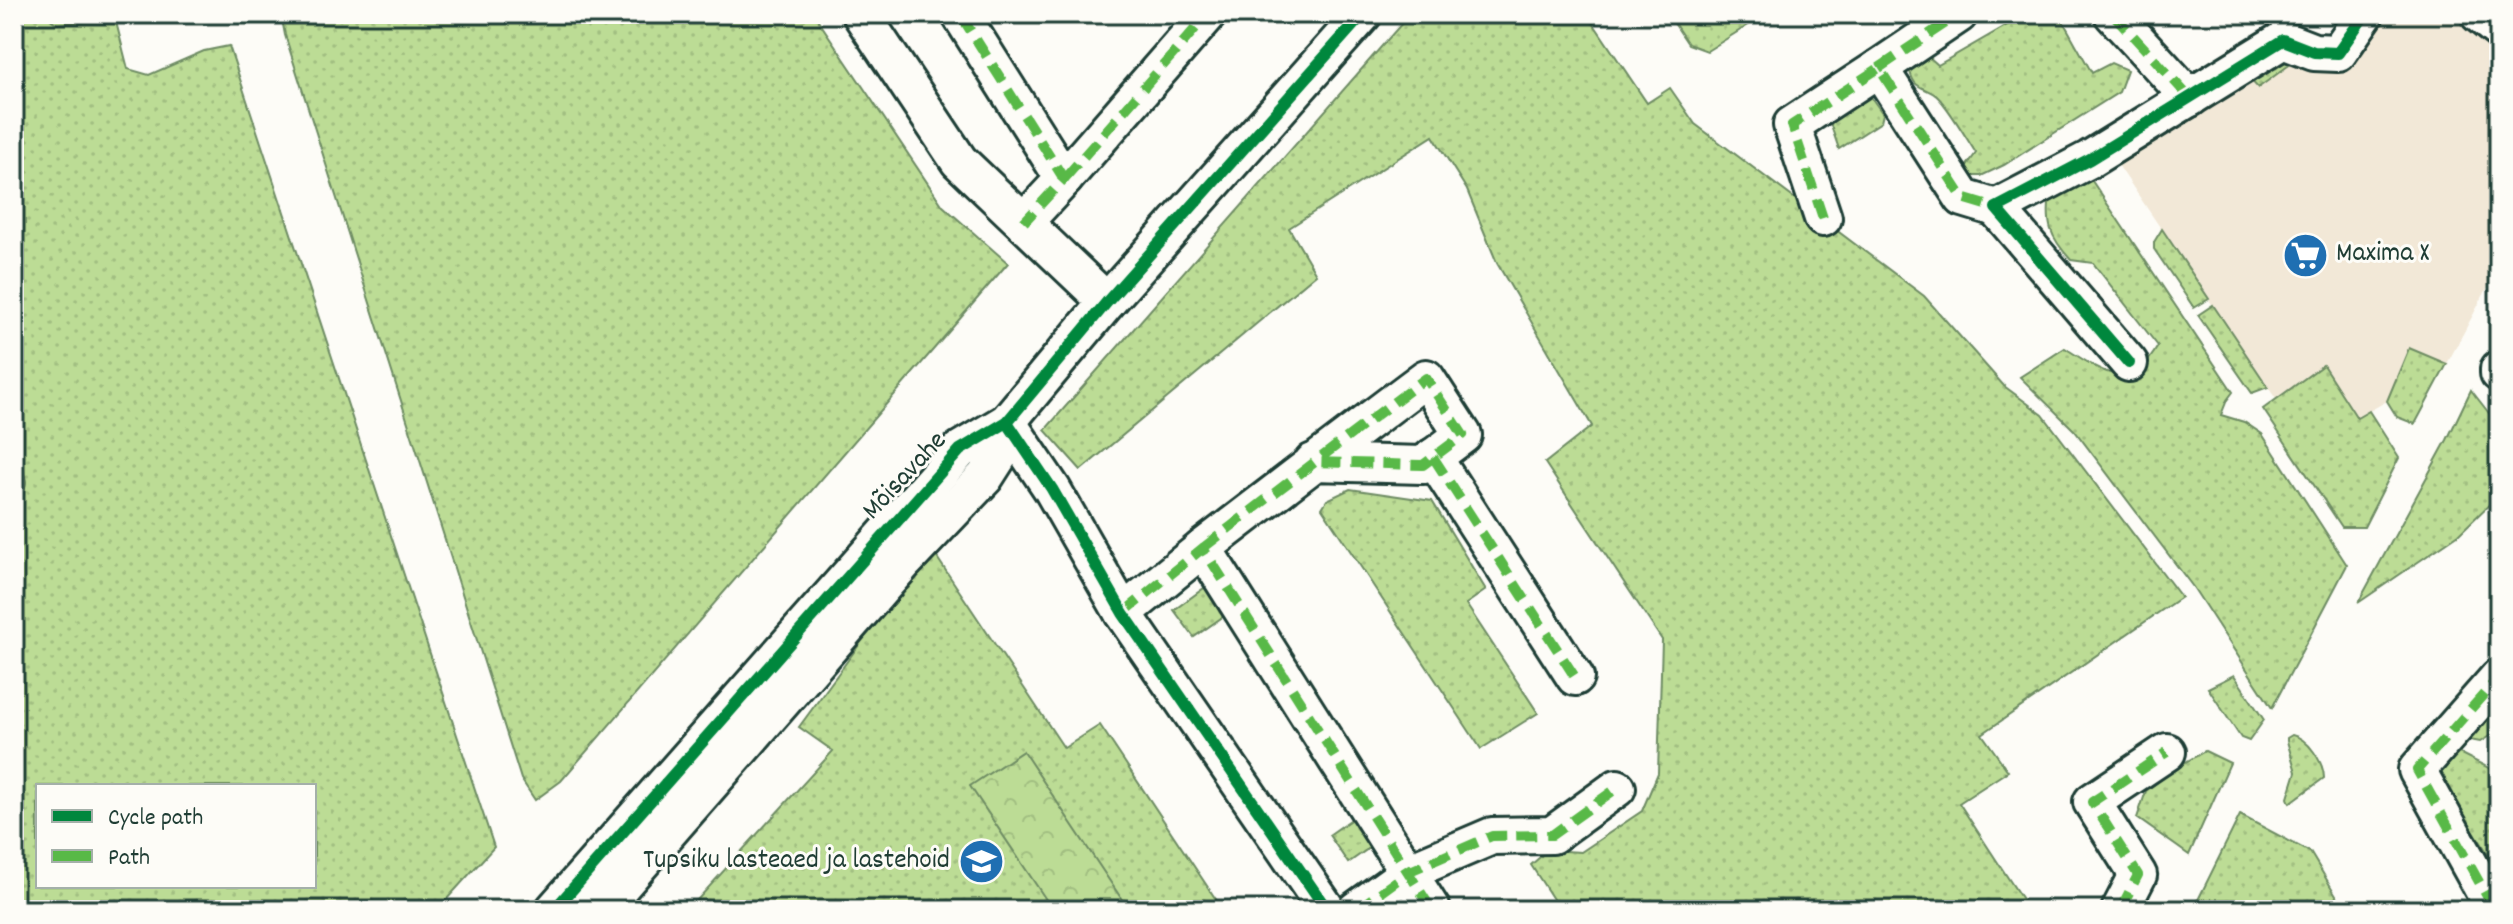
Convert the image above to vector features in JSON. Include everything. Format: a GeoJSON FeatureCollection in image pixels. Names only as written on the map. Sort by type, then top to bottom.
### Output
{"type":"FeatureCollection","features":[{"type":"Feature","properties":{"kind":"street"},"geometry":{"type":"LineString","coordinates":[[861,14],[959,161],[1107,302]]}},
{"type":"Feature","properties":{"kind":"street"},"geometry":{"type":"LineString","coordinates":[[960,14],[1064,179]]}},
{"type":"Feature","properties":{"kind":"street"},"geometry":{"type":"LineString","coordinates":[[1024,222],[1208,14]]}},
{"type":"Feature","properties":{"kind":"street","name":"Mõisavahe"},"geometry":{"type":"LineString","coordinates":[[554,910],[960,450],[1007,422],[1107,302],[1363,14]]}},
{"type":"Feature","properties":{"kind":"street"},"geometry":{"type":"LineString","coordinates":[[1823,218],[1792,125],[1959,14]]}},
{"type":"Feature","properties":{"kind":"street"},"geometry":{"type":"LineString","coordinates":[[2113,14],[2190,98]]}},
{"type":"Feature","properties":{"kind":"street"},"geometry":{"type":"LineString","coordinates":[[1996,208],[2090,159],[2283,40],[2314,52],[2338,53],[2365,14]]}},
{"type":"Feature","properties":{"kind":"street"},"geometry":{"type":"LineString","coordinates":[[2479,14],[2499,30]]}},
{"type":"Feature","properties":{"kind":"street"},"geometry":{"type":"LineString","coordinates":[[1879,68],[1963,198],[1996,208],[2129,363]]}},
{"type":"Feature","properties":{"kind":"street"},"geometry":{"type":"LineString","coordinates":[[1123,613],[1313,462],[1426,378],[1463,435],[1423,465],[1313,462]]}},
{"type":"Feature","properties":{"kind":"street"},"geometry":{"type":"LineString","coordinates":[[1007,422],[1052,489],[1123,613],[1327,910]]}},
{"type":"Feature","properties":{"kind":"street","name":"Mõisavahe"},"geometry":{"type":"LineString","coordinates":[[600,910],[905,561],[985,477],[1001,452],[1007,422]]}},
{"type":"Feature","properties":{"kind":"street"},"geometry":{"type":"LineString","coordinates":[[1433,457],[1575,677]]}},
{"type":"Feature","properties":{"kind":"street"},"geometry":{"type":"LineString","coordinates":[[1203,548],[1432,910]]}},
{"type":"Feature","properties":{"kind":"street"},"geometry":{"type":"LineString","coordinates":[[2491,910],[2488,898],[2417,770],[2499,677]]}},
{"type":"Feature","properties":{"kind":"street"},"geometry":{"type":"LineString","coordinates":[[2120,910],[2138,875],[2092,802],[2167,752]]}},
{"type":"Feature","properties":{"kind":"street"},"geometry":{"type":"LineString","coordinates":[[1356,910],[1410,871],[1492,836],[1552,835],[1617,788]]}},
{"type":"Feature","properties":{"kind":"shaded area"},"geometry":{"type":"Polygon","coordinates":[[[2347,14],[2457,14],[2499,46],[2499,266],[2447,364],[2409,348],[2387,401],[2357,418],[2322,365],[2276,399],[2118,165],[2249,78],[2258,87],[2324,41],[2347,14]]]}},
{"type":"Feature","properties":{"kind":"green space"},"geometry":{"type":"Polygon","coordinates":[[[14,14],[45,14],[57,24],[115,18],[128,69],[149,75],[204,51],[229,46],[494,847],[437,910],[14,910],[14,539],[26,482],[14,431],[14,14]]]}},
{"type":"Feature","properties":{"kind":"green space"},"geometry":{"type":"Polygon","coordinates":[[[45,14],[153,14],[57,24],[45,14]]]}},
{"type":"Feature","properties":{"kind":"green space"},"geometry":{"type":"Polygon","coordinates":[[[281,14],[814,14],[943,206],[1008,263],[561,781],[535,800],[521,779],[285,35],[281,14]]]}},
{"type":"Feature","properties":{"kind":"green space"},"geometry":{"type":"Polygon","coordinates":[[[1410,14],[1587,14],[1647,103],[1670,88],[1695,124],[1924,296],[2004,386],[2043,415],[2181,597],[1982,734],[2008,771],[1959,803],[2029,910],[1560,910],[1531,865],[1548,850],[1581,852],[1642,811],[1658,773],[1662,640],[1545,463],[1592,426],[1497,263],[1467,190],[1433,136],[1289,228],[1316,274],[1081,470],[1045,430],[1410,14]]]}},
{"type":"Feature","properties":{"kind":"green space"},"geometry":{"type":"Polygon","coordinates":[[[1668,14],[1766,14],[1707,51],[1688,44],[1668,14]]]}},
{"type":"Feature","properties":{"kind":"green space"},"geometry":{"type":"Polygon","coordinates":[[[2022,14],[2059,14],[2092,73],[2111,63],[2127,70],[2119,92],[2004,165],[1981,176],[1968,176],[1966,167],[1976,153],[1950,112],[1938,97],[1915,82],[1909,67],[1928,56],[1938,65],[2022,14]]]}},
{"type":"Feature","properties":{"kind":"green space"},"geometry":{"type":"Polygon","coordinates":[[[2279,57],[2296,60],[2258,88],[2249,78],[2118,165],[2108,156],[2279,57]]]}},
{"type":"Feature","properties":{"kind":"green space"},"geometry":{"type":"Polygon","coordinates":[[[1868,93],[1883,114],[1881,122],[1839,149],[1831,126],[1833,109],[1868,93]]]}},
{"type":"Feature","properties":{"kind":"green space"},"geometry":{"type":"Polygon","coordinates":[[[2090,178],[2233,392],[2221,415],[2244,422],[2262,434],[2347,565],[2272,708],[2193,587],[2075,431],[2020,377],[2065,348],[2103,371],[2126,375],[2137,371],[2158,346],[2093,263],[2071,260],[2051,229],[2048,213],[2050,192],[2090,178]]]}},
{"type":"Feature","properties":{"kind":"green space"},"geometry":{"type":"Polygon","coordinates":[[[2162,229],[2209,299],[2194,308],[2154,249],[2154,242],[2162,229]]]}},
{"type":"Feature","properties":{"kind":"green space"},"geometry":{"type":"Polygon","coordinates":[[[2213,305],[2268,387],[2252,393],[2198,315],[2213,305]]]}},
{"type":"Feature","properties":{"kind":"green space"},"geometry":{"type":"Polygon","coordinates":[[[2409,348],[2447,364],[2415,424],[2397,417],[2387,401],[2409,348]]]}},
{"type":"Feature","properties":{"kind":"green space"},"geometry":{"type":"Polygon","coordinates":[[[2323,365],[2357,418],[2369,411],[2399,458],[2364,527],[2342,527],[2263,409],[2323,365]]]}},
{"type":"Feature","properties":{"kind":"green space"},"geometry":{"type":"Polygon","coordinates":[[[2471,390],[2499,426],[2499,495],[2459,534],[2358,603],[2447,440],[2471,390]]]}},
{"type":"Feature","properties":{"kind":"green space"},"geometry":{"type":"Polygon","coordinates":[[[14,431],[26,482],[14,539],[14,431]]]}},
{"type":"Feature","properties":{"kind":"green space"},"geometry":{"type":"Polygon","coordinates":[[[1350,489],[1432,501],[1486,590],[1466,604],[1538,713],[1481,749],[1322,508],[1327,500],[1350,489]]]}},
{"type":"Feature","properties":{"kind":"green space"},"geometry":{"type":"Polygon","coordinates":[[[934,553],[1064,748],[1100,725],[1223,910],[688,910],[833,751],[799,727],[878,619],[934,553]]]}},
{"type":"Feature","properties":{"kind":"green space"},"geometry":{"type":"Polygon","coordinates":[[[1211,583],[1231,611],[1194,637],[1174,610],[1211,583]]]}},
{"type":"Feature","properties":{"kind":"green space"},"geometry":{"type":"Polygon","coordinates":[[[2234,675],[2264,720],[2249,741],[2241,738],[2208,688],[2234,675]]]}},
{"type":"Feature","properties":{"kind":"green space"},"geometry":{"type":"Polygon","coordinates":[[[2499,691],[2499,730],[2480,742],[2460,738],[2499,691]]]}},
{"type":"Feature","properties":{"kind":"green space"},"geometry":{"type":"Polygon","coordinates":[[[2292,735],[2304,741],[2314,752],[2324,778],[2290,803],[2288,798],[2296,772],[2287,741],[2292,735]]]}},
{"type":"Feature","properties":{"kind":"green space"},"geometry":{"type":"Polygon","coordinates":[[[1023,751],[1129,910],[1053,910],[970,786],[1023,751]]]}},
{"type":"Feature","properties":{"kind":"green space"},"geometry":{"type":"Polygon","coordinates":[[[2205,751],[2230,763],[2189,855],[2137,818],[2146,791],[2177,767],[2205,751]]]}},
{"type":"Feature","properties":{"kind":"green space"},"geometry":{"type":"Polygon","coordinates":[[[2455,751],[2499,773],[2499,871],[2441,779],[2449,756],[2455,751]]]}},
{"type":"Feature","properties":{"kind":"green space"},"geometry":{"type":"Polygon","coordinates":[[[1366,809],[1386,836],[1348,863],[1329,835],[1366,809]]]}},
{"type":"Feature","properties":{"kind":"green space"},"geometry":{"type":"Polygon","coordinates":[[[2240,815],[2310,852],[2345,910],[2193,910],[2240,815]]]}},
{"type":"Feature","properties":{"kind":"marked path"},"geometry":{"type":"LineString","coordinates":[[960,14],[1064,179],[1024,222]]}},
{"type":"Feature","properties":{"kind":"marked path"},"geometry":{"type":"LineString","coordinates":[[1064,179],[1208,14]]}},
{"type":"Feature","properties":{"kind":"marked path"},"geometry":{"type":"LineString","coordinates":[[1879,68],[1959,14]]}},
{"type":"Feature","properties":{"kind":"marked path"},"geometry":{"type":"LineString","coordinates":[[2113,14],[2190,98]]}},
{"type":"Feature","properties":{"kind":"marked path"},"geometry":{"type":"LineString","coordinates":[[1823,218],[1792,125],[1879,68],[1963,198],[1996,208]]}},
{"type":"Feature","properties":{"kind":"marked path"},"geometry":{"type":"LineString","coordinates":[[1203,548],[1314,463],[1342,441],[1426,378],[1463,435],[1423,465],[1313,462]]}},
{"type":"Feature","properties":{"kind":"marked path"},"geometry":{"type":"LineString","coordinates":[[1433,457],[1575,677]]}},
{"type":"Feature","properties":{"kind":"marked path"},"geometry":{"type":"LineString","coordinates":[[1123,613],[1203,548],[1432,910]]}},
{"type":"Feature","properties":{"kind":"marked path"},"geometry":{"type":"LineString","coordinates":[[2491,910],[2488,898],[2417,770],[2499,677]]}},
{"type":"Feature","properties":{"kind":"marked path"},"geometry":{"type":"LineString","coordinates":[[2120,910],[2138,875],[2092,802],[2167,752]]}},
{"type":"Feature","properties":{"kind":"marked path"},"geometry":{"type":"LineString","coordinates":[[1356,910],[1410,871],[1492,836],[1552,835],[1617,788]]}},
{"type":"Feature","properties":{"kind":"cycle path"},"geometry":{"type":"LineString","coordinates":[[554,910],[960,450],[1007,422],[1107,302],[1363,14]]}},
{"type":"Feature","properties":{"kind":"cycle path"},"geometry":{"type":"LineString","coordinates":[[2129,363],[1996,208],[2090,159],[2283,40],[2314,52],[2338,53],[2365,14]]}},
{"type":"Feature","properties":{"kind":"cycle path"},"geometry":{"type":"LineString","coordinates":[[1007,422],[1052,489],[1123,613],[1327,910]]}},
{"type":"Feature","properties":{"kind":"place","name":"Maxima X"},"geometry":{"type":"Point","coordinates":[2305,255]}},
{"type":"Feature","properties":{"kind":"place","name":"Tupsiku lasteaed ja lastehoid"},"geometry":{"type":"Point","coordinates":[981,862]}}]}
